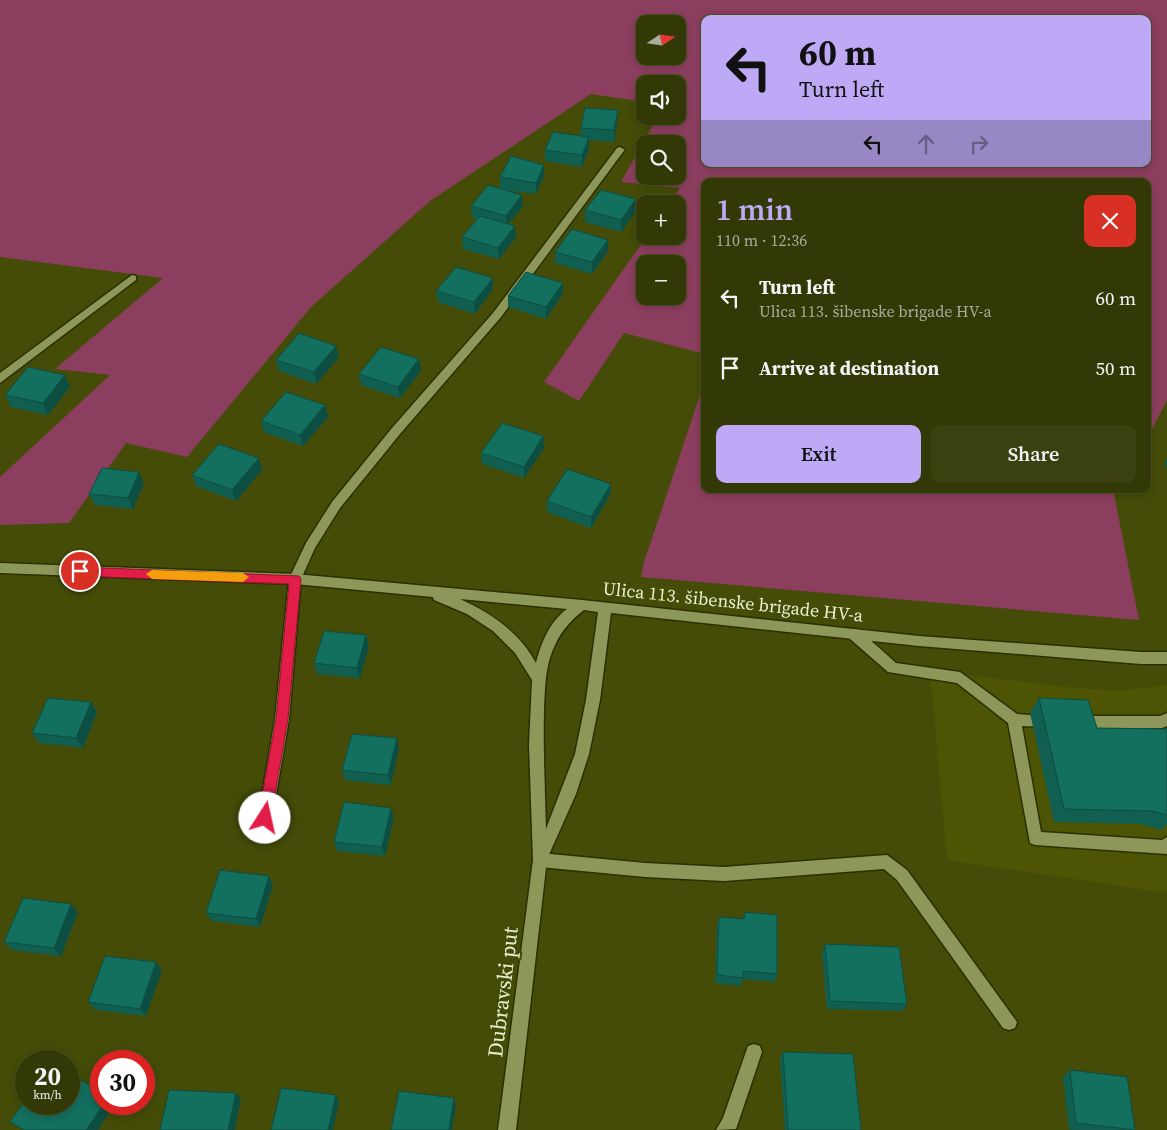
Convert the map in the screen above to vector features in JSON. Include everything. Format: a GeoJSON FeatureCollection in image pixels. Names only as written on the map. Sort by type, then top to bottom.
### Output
{"type":"FeatureCollection","features":[{"type":"Feature","properties":{"kind":"main road"},"geometry":{"type":"LineString","coordinates":[[265,818],[282,719],[295,579],[310,546],[336,505],[396,431],[497,315],[620,150]]}},
{"type":"Feature","properties":{"kind":"main road"},"geometry":{"type":"LineString","coordinates":[[0,379],[132,278]]}},
{"type":"Feature","properties":{"kind":"main road","name":"Ulica 113. šibenske brigade HV-a"},"geometry":{"type":"LineString","coordinates":[[0,568],[295,579],[582,605],[854,634],[1112,656],[1167,658]]}},
{"type":"Feature","properties":{"kind":"main road"},"geometry":{"type":"LineString","coordinates":[[425,591],[484,616],[525,654],[539,679]]}},
{"type":"Feature","properties":{"kind":"main road","name":"Dubravski put"},"geometry":{"type":"LineString","coordinates":[[507,1130],[540,860],[536,782],[539,679],[547,647],[555,632],[566,617],[582,605]]}},
{"type":"Feature","properties":{"kind":"main road","name":"Dubravski put"},"geometry":{"type":"LineString","coordinates":[[540,860],[571,788],[581,756],[597,673],[605,608]]}},
{"type":"Feature","properties":{"kind":"main road"},"geometry":{"type":"LineString","coordinates":[[854,634],[893,668],[960,678],[1014,720],[1162,722],[1167,718]]}},
{"type":"Feature","properties":{"kind":"main road"},"geometry":{"type":"LineString","coordinates":[[1014,720],[1035,838],[1166,847],[1167,844]]}},
{"type":"Feature","properties":{"kind":"main road"},"geometry":{"type":"LineString","coordinates":[[540,860],[665,872],[750,873],[865,862],[887,862],[902,875],[1009,1022]]}},
{"type":"Feature","properties":{"kind":"main road"},"geometry":{"type":"LineString","coordinates":[[725,1130],[730,1123],[754,1052]]}},
{"type":"Feature","properties":{"kind":"shaded area"},"geometry":{"type":"Polygon","coordinates":[[[0,0],[1167,0],[1167,400],[1151,431],[1151,178],[701,178],[701,353],[624,333],[579,401],[544,382],[641,245],[686,245],[686,195],[675,195],[680,188],[650,185],[686,185],[686,135],[647,135],[653,125],[686,125],[686,75],[636,75],[636,101],[591,94],[430,201],[311,307],[187,457],[126,443],[69,523],[0,525],[0,477],[110,375],[55,369],[163,278],[0,257],[0,0]]]}},
{"type":"Feature","properties":{"kind":"shaded area"},"geometry":{"type":"Polygon","coordinates":[[[636,155],[636,184],[621,182],[636,155]]]}},
{"type":"Feature","properties":{"kind":"shaded area"},"geometry":{"type":"Polygon","coordinates":[[[701,392],[701,493],[1114,493],[1139,620],[641,577],[644,562],[701,392]]]}},
{"type":"Feature","properties":{"kind":"shaded area"},"geometry":{"type":"Polygon","coordinates":[[[930,671],[1076,688],[1122,691],[1167,685],[1167,893],[947,860],[930,671]]]}},
{"type":"Feature","properties":{"kind":"building"},"geometry":{"type":"Polygon","coordinates":[[[585,108],[618,110],[614,130],[581,128],[585,108]]]}},
{"type":"Feature","properties":{"kind":"building"},"geometry":{"type":"Polygon","coordinates":[[[553,132],[589,137],[582,155],[545,150],[553,132]]]}},
{"type":"Feature","properties":{"kind":"building"},"geometry":{"type":"Polygon","coordinates":[[[511,156],[544,165],[536,183],[500,177],[511,156]]]}},
{"type":"Feature","properties":{"kind":"building"},"geometry":{"type":"Polygon","coordinates":[[[488,185],[522,195],[506,216],[471,206],[488,185]]]}},
{"type":"Feature","properties":{"kind":"building"},"geometry":{"type":"Polygon","coordinates":[[[601,190],[636,199],[621,220],[585,210],[601,190]]]}},
{"type":"Feature","properties":{"kind":"building"},"geometry":{"type":"Polygon","coordinates":[[[480,216],[515,226],[498,248],[462,237],[480,216]]]}},
{"type":"Feature","properties":{"kind":"building"},"geometry":{"type":"Polygon","coordinates":[[[572,229],[608,240],[592,262],[555,252],[572,229]]]}},
{"type":"Feature","properties":{"kind":"building"},"geometry":{"type":"Polygon","coordinates":[[[456,267],[493,278],[474,302],[436,291],[456,267]]]}},
{"type":"Feature","properties":{"kind":"building"},"geometry":{"type":"Polygon","coordinates":[[[526,272],[563,283],[546,307],[508,296],[526,272]]]}},
{"type":"Feature","properties":{"kind":"building"},"geometry":{"type":"Polygon","coordinates":[[[299,333],[336,346],[314,372],[276,360],[299,333]]]}},
{"type":"Feature","properties":{"kind":"building"},"geometry":{"type":"Polygon","coordinates":[[[381,347],[419,359],[398,387],[359,374],[381,347]]]}},
{"type":"Feature","properties":{"kind":"building"},"geometry":{"type":"Polygon","coordinates":[[[28,367],[65,375],[43,403],[5,395],[28,367]]]}},
{"type":"Feature","properties":{"kind":"building"},"geometry":{"type":"Polygon","coordinates":[[[286,392],[325,405],[300,435],[261,421],[286,392]]]}},
{"type":"Feature","properties":{"kind":"building"},"geometry":{"type":"Polygon","coordinates":[[[502,423],[543,436],[524,467],[481,453],[502,423]]]}},
{"type":"Feature","properties":{"kind":"building"},"geometry":{"type":"Polygon","coordinates":[[[219,444],[259,458],[232,490],[192,475],[219,444]]]}},
{"type":"Feature","properties":{"kind":"building"},"geometry":{"type":"Polygon","coordinates":[[[102,468],[139,472],[128,498],[89,494],[102,468]]]}},
{"type":"Feature","properties":{"kind":"building"},"geometry":{"type":"Polygon","coordinates":[[[567,469],[611,484],[591,517],[547,501],[567,469]]]}},
{"type":"Feature","properties":{"kind":"building"},"geometry":{"type":"Polygon","coordinates":[[[324,631],[366,635],[357,668],[314,663],[324,631]]]}},
{"type":"Feature","properties":{"kind":"building"},"geometry":{"type":"Polygon","coordinates":[[[48,698],[91,702],[76,738],[32,733],[48,698]]]}},
{"type":"Feature","properties":{"kind":"building"},"geometry":{"type":"Polygon","coordinates":[[[1039,698],[1088,700],[1097,728],[1167,729],[1167,815],[1152,811],[1064,809],[1039,698]]]}},
{"type":"Feature","properties":{"kind":"building"},"geometry":{"type":"Polygon","coordinates":[[[352,734],[397,738],[388,775],[342,770],[352,734]]]}},
{"type":"Feature","properties":{"kind":"building"},"geometry":{"type":"Polygon","coordinates":[[[344,802],[391,808],[382,847],[334,842],[344,802]]]}},
{"type":"Feature","properties":{"kind":"building"},"geometry":{"type":"Polygon","coordinates":[[[220,870],[269,876],[256,919],[206,913],[220,870]]]}},
{"type":"Feature","properties":{"kind":"building"},"geometry":{"type":"Polygon","coordinates":[[[23,898],[71,904],[54,948],[4,942],[23,898]]]}},
{"type":"Feature","properties":{"kind":"building"},"geometry":{"type":"Polygon","coordinates":[[[745,912],[777,915],[777,974],[743,971],[743,978],[717,975],[719,917],[744,919],[745,912]]]}},
{"type":"Feature","properties":{"kind":"building"},"geometry":{"type":"Polygon","coordinates":[[[825,944],[899,947],[907,1004],[830,1001],[825,944]]]}},
{"type":"Feature","properties":{"kind":"building"},"geometry":{"type":"Polygon","coordinates":[[[105,956],[156,962],[140,1009],[88,1002],[105,956]]]}},
{"type":"Feature","properties":{"kind":"building"},"geometry":{"type":"Polygon","coordinates":[[[783,1052],[853,1054],[861,1130],[788,1130],[783,1052]]]}},
{"type":"Feature","properties":{"kind":"building"},"geometry":{"type":"Polygon","coordinates":[[[1070,1070],[1127,1077],[1135,1130],[1076,1123],[1070,1070]]]}},
{"type":"Feature","properties":{"kind":"building"},"geometry":{"type":"Polygon","coordinates":[[[80,1080],[90,1085],[90,1115],[96,1115],[86,1130],[24,1130],[10,1122],[15,1115],[80,1115],[80,1080]]]}},
{"type":"Feature","properties":{"kind":"building"},"geometry":{"type":"Polygon","coordinates":[[[281,1088],[336,1095],[328,1130],[271,1130],[281,1088]]]}},
{"type":"Feature","properties":{"kind":"building"},"geometry":{"type":"Polygon","coordinates":[[[169,1090],[236,1093],[228,1130],[160,1130],[169,1090]]]}},
{"type":"Feature","properties":{"kind":"building"},"geometry":{"type":"Polygon","coordinates":[[[399,1091],[454,1098],[449,1130],[391,1130],[399,1091]]]}},
{"type":"Feature","properties":{"kind":"slow traffic"},"geometry":{"type":"LineString","coordinates":[[152,574],[243,577]]}},
{"type":"Feature","properties":{"kind":"route"},"geometry":{"type":"LineString","coordinates":[[80,571],[295,579],[282,719],[265,818]]}}]}
